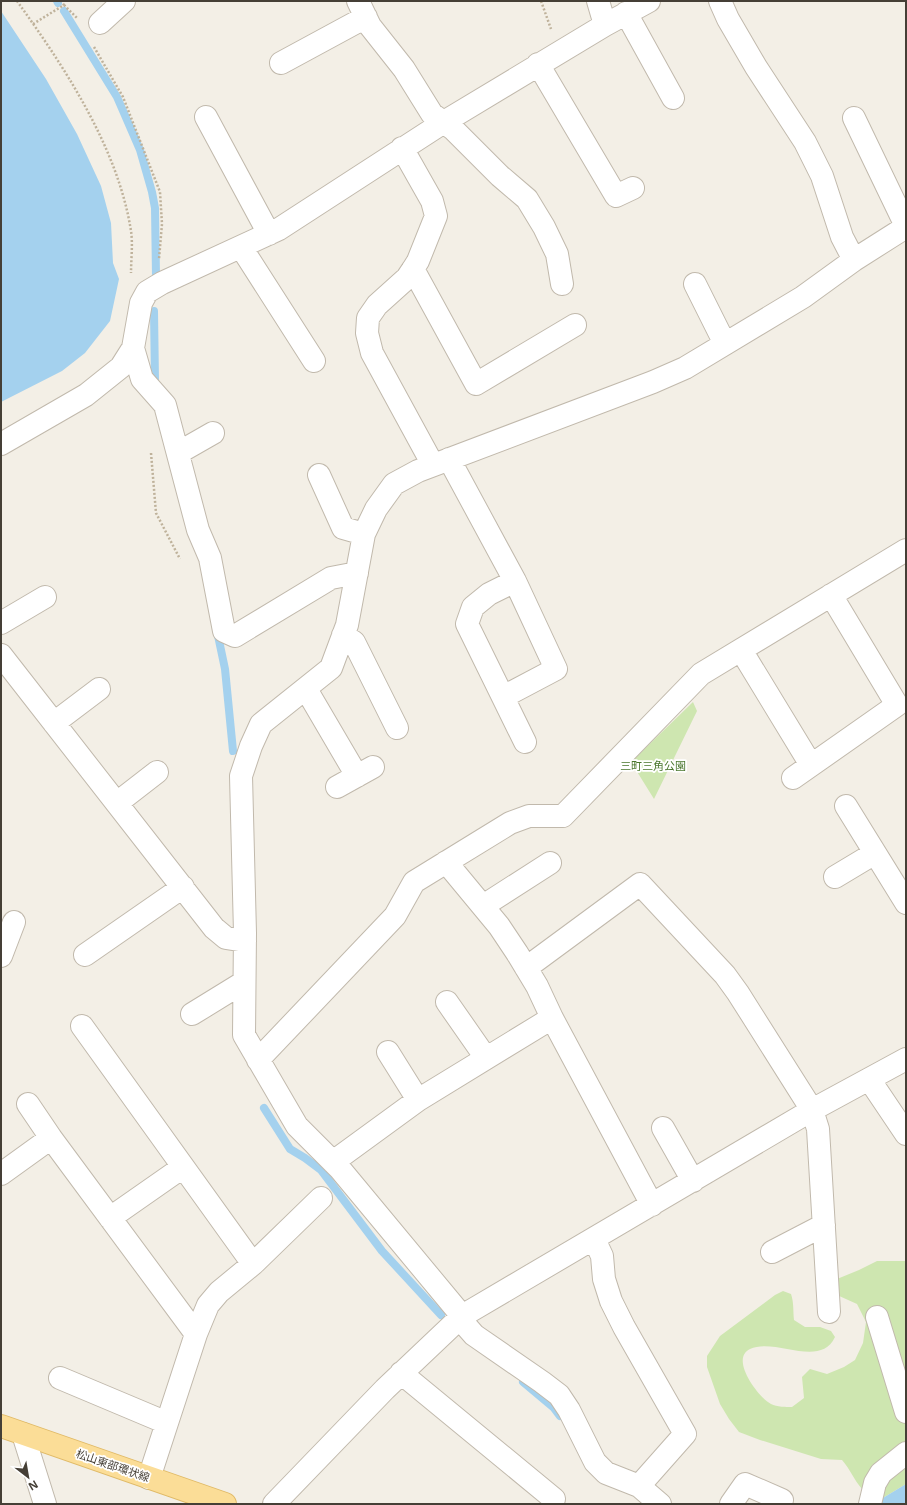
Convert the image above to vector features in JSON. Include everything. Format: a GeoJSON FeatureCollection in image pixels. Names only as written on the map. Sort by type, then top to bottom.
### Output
{"type":"FeatureCollection","features":[{"type":"Feature","properties":{"kind":"main road","name":"松山東部環状線"},"geometry":{"type":"LineString","coordinates":[[1,1426],[223,1504]]}},
{"type":"Feature","properties":{"kind":"street"},"geometry":{"type":"LineString","coordinates":[[90,24],[124,1]]}},
{"type":"Feature","properties":{"kind":"street"},"geometry":{"type":"LineString","coordinates":[[598,1],[605,25]]}},
{"type":"Feature","properties":{"kind":"street"},"geometry":{"type":"LineString","coordinates":[[1,444],[86,395],[121,367],[133,348],[140,302],[147,292],[162,283],[279,229],[402,148],[538,64],[649,1]]}},
{"type":"Feature","properties":{"kind":"street"},"geometry":{"type":"LineString","coordinates":[[720,1],[728,19],[756,67],[805,142],[822,176],[842,237],[854,260]]}},
{"type":"Feature","properties":{"kind":"street"},"geometry":{"type":"LineString","coordinates":[[281,63],[362,9],[370,26],[404,69],[432,114],[453,129],[500,176],[527,199],[544,227],[556,254],[562,284]]}},
{"type":"Feature","properties":{"kind":"street"},"geometry":{"type":"LineString","coordinates":[[626,14],[673,98]]}},
{"type":"Feature","properties":{"kind":"street"},"geometry":{"type":"LineString","coordinates":[[538,64],[616,196],[633,188]]}},
{"type":"Feature","properties":{"kind":"street"},"geometry":{"type":"LineString","coordinates":[[206,117],[269,234]]}},
{"type":"Feature","properties":{"kind":"street"},"geometry":{"type":"LineString","coordinates":[[660,1504],[640,1486],[606,1473],[595,1462],[569,1410],[559,1395],[474,1335],[467,1327],[462,1316],[332,1162],[297,1126],[258,1060],[244,1035],[245,941],[241,776],[251,746],[261,724],[331,668],[347,625],[364,534],[376,509],[394,484],[418,471],[653,382],[685,368],[803,297],[854,260],[906,227],[854,118]]}},
{"type":"Feature","properties":{"kind":"street"},"geometry":{"type":"LineString","coordinates":[[402,148],[432,201],[436,216],[418,261],[407,278],[377,305],[368,318],[367,333],[372,353],[515,581],[556,669],[503,697]]}},
{"type":"Feature","properties":{"kind":"street"},"geometry":{"type":"LineString","coordinates":[[241,247],[314,361]]}},
{"type":"Feature","properties":{"kind":"street"},"geometry":{"type":"LineString","coordinates":[[413,269],[476,384],[575,325]]}},
{"type":"Feature","properties":{"kind":"street"},"geometry":{"type":"LineString","coordinates":[[695,284],[725,344]]}},
{"type":"Feature","properties":{"kind":"street"},"geometry":{"type":"LineString","coordinates":[[133,348],[142,379],[166,405],[198,530],[210,558],[224,631],[235,636],[332,578],[357,573]]}},
{"type":"Feature","properties":{"kind":"street"},"geometry":{"type":"LineString","coordinates":[[178,453],[213,433]]}},
{"type":"Feature","properties":{"kind":"street"},"geometry":{"type":"LineString","coordinates":[[319,475],[343,528],[364,534]]}},
{"type":"Feature","properties":{"kind":"street"},"geometry":{"type":"LineString","coordinates":[[258,1060],[395,916],[414,882],[510,823],[528,816],[563,816],[701,674],[906,550]]}},
{"type":"Feature","properties":{"kind":"street"},"geometry":{"type":"LineString","coordinates":[[515,581],[489,594],[473,607],[467,624],[525,742]]}},
{"type":"Feature","properties":{"kind":"street"},"geometry":{"type":"LineString","coordinates":[[793,778],[897,705],[831,595]]}},
{"type":"Feature","properties":{"kind":"street"},"geometry":{"type":"LineString","coordinates":[[1,623],[45,597]]}},
{"type":"Feature","properties":{"kind":"street"},"geometry":{"type":"LineString","coordinates":[[343,635],[354,642],[397,728]]}},
{"type":"Feature","properties":{"kind":"street"},"geometry":{"type":"LineString","coordinates":[[741,650],[811,765]]}},
{"type":"Feature","properties":{"kind":"street"},"geometry":{"type":"LineString","coordinates":[[1,655],[214,928],[226,938],[245,941]]}},
{"type":"Feature","properties":{"kind":"street"},"geometry":{"type":"LineString","coordinates":[[54,723],[99,689]]}},
{"type":"Feature","properties":{"kind":"street"},"geometry":{"type":"LineString","coordinates":[[306,689],[365,772],[337,787]]}},
{"type":"Feature","properties":{"kind":"street"},"geometry":{"type":"LineString","coordinates":[[117,803],[157,772]]}},
{"type":"Feature","properties":{"kind":"street"},"geometry":{"type":"LineString","coordinates":[[846,806],[906,903]]}},
{"type":"Feature","properties":{"kind":"street"},"geometry":{"type":"LineString","coordinates":[[835,877],[875,853]]}},
{"type":"Feature","properties":{"kind":"street"},"geometry":{"type":"LineString","coordinates":[[446,862],[499,926],[526,968],[652,1205]]}},
{"type":"Feature","properties":{"kind":"street"},"geometry":{"type":"LineString","coordinates":[[483,906],[550,863]]}},
{"type":"Feature","properties":{"kind":"street"},"geometry":{"type":"LineString","coordinates":[[526,968],[640,884],[725,975],[752,1013],[812,1110],[818,1129],[829,1312]]}},
{"type":"Feature","properties":{"kind":"street"},"geometry":{"type":"LineString","coordinates":[[85,955],[183,887]]}},
{"type":"Feature","properties":{"kind":"street"},"geometry":{"type":"LineString","coordinates":[[1,956],[14,922]]}},
{"type":"Feature","properties":{"kind":"street"},"geometry":{"type":"LineString","coordinates":[[192,1014],[244,982]]}},
{"type":"Feature","properties":{"kind":"street"},"geometry":{"type":"LineString","coordinates":[[447,1002],[486,1058]]}},
{"type":"Feature","properties":{"kind":"street"},"geometry":{"type":"LineString","coordinates":[[332,1162],[418,1100],[552,1018]]}},
{"type":"Feature","properties":{"kind":"street"},"geometry":{"type":"LineString","coordinates":[[82,1026],[253,1264]]}},
{"type":"Feature","properties":{"kind":"street"},"geometry":{"type":"LineString","coordinates":[[388,1052],[418,1100]]}},
{"type":"Feature","properties":{"kind":"street"},"geometry":{"type":"LineString","coordinates":[[274,1504],[401,1373],[462,1316],[694,1181],[812,1110],[906,1059]]}},
{"type":"Feature","properties":{"kind":"street"},"geometry":{"type":"LineString","coordinates":[[869,1079],[906,1134]]}},
{"type":"Feature","properties":{"kind":"street"},"geometry":{"type":"LineString","coordinates":[[28,1104],[51,1138],[196,1334]]}},
{"type":"Feature","properties":{"kind":"street"},"geometry":{"type":"LineString","coordinates":[[663,1128],[694,1181]]}},
{"type":"Feature","properties":{"kind":"street"},"geometry":{"type":"LineString","coordinates":[[1,1174],[51,1138]]}},
{"type":"Feature","properties":{"kind":"street"},"geometry":{"type":"LineString","coordinates":[[110,1218],[184,1167]]}},
{"type":"Feature","properties":{"kind":"street"},"geometry":{"type":"LineString","coordinates":[[149,1478],[196,1334],[208,1305],[219,1292],[253,1264],[321,1198]]}},
{"type":"Feature","properties":{"kind":"street"},"geometry":{"type":"LineString","coordinates":[[772,1252],[824,1225]]}},
{"type":"Feature","properties":{"kind":"street"},"geometry":{"type":"LineString","coordinates":[[594,1239],[602,1256],[604,1279],[611,1301],[624,1327],[693,1429],[640,1486]]}},
{"type":"Feature","properties":{"kind":"street"},"geometry":{"type":"LineString","coordinates":[[877,1317],[906,1412]]}},
{"type":"Feature","properties":{"kind":"street"},"geometry":{"type":"LineString","coordinates":[[401,1373],[554,1499]]}},
{"type":"Feature","properties":{"kind":"street"},"geometry":{"type":"LineString","coordinates":[[60,1378],[167,1423]]}},
{"type":"Feature","properties":{"kind":"street"},"geometry":{"type":"LineString","coordinates":[[23,1434],[45,1504]]}},
{"type":"Feature","properties":{"kind":"street"},"geometry":{"type":"LineString","coordinates":[[870,1504],[874,1484],[881,1473],[906,1453]]}},
{"type":"Feature","properties":{"kind":"street"},"geometry":{"type":"LineString","coordinates":[[731,1504],[745,1484],[782,1500]]}},
{"type":"Feature","properties":{"kind":"path"},"geometry":{"type":"LineString","coordinates":[[17,1],[51,48],[85,106],[106,149],[123,192],[131,232],[131,275]]}},
{"type":"Feature","properties":{"kind":"path"},"geometry":{"type":"LineString","coordinates":[[61,1],[77,18],[90,24]]}},
{"type":"Feature","properties":{"kind":"path"},"geometry":{"type":"LineString","coordinates":[[541,1],[560,52]]}},
{"type":"Feature","properties":{"kind":"path"},"geometry":{"type":"LineString","coordinates":[[33,24],[64,5]]}},
{"type":"Feature","properties":{"kind":"path"},"geometry":{"type":"LineString","coordinates":[[93,44],[123,97],[160,192],[162,224],[159,260],[162,283]]}},
{"type":"Feature","properties":{"kind":"path"},"geometry":{"type":"LineString","coordinates":[[151,450],[156,513],[180,559]]}},
{"type":"Feature","properties":{"kind":"green space","name":"三町三角公園"},"geometry":{"type":"Polygon","coordinates":[[[693,702],[697,711],[654,799],[631,762],[693,702]]]}},
{"type":"Feature","properties":{"kind":"green space"},"geometry":{"type":"Polygon","coordinates":[[[877,1261],[906,1261],[906,1484],[878,1501],[862,1489],[842,1460],[821,1459],[739,1432],[720,1404],[707,1367],[707,1356],[720,1336],[775,1295],[783,1291],[791,1294],[794,1320],[805,1327],[820,1327],[831,1331],[835,1337],[828,1346],[819,1351],[808,1352],[760,1346],[750,1349],[744,1354],[743,1361],[744,1369],[748,1378],[766,1400],[776,1406],[792,1407],[804,1398],[802,1377],[810,1369],[827,1374],[844,1367],[855,1360],[863,1343],[866,1322],[857,1304],[837,1295],[837,1279],[877,1261]]]}},
{"type":"Feature","properties":{"kind":"water"},"geometry":{"type":"Polygon","coordinates":[[[1,11],[46,79],[77,134],[101,186],[111,223],[113,263],[119,279],[110,321],[85,353],[62,371],[1,402],[1,11]]]}},
{"type":"Feature","properties":{"kind":"water"},"geometry":{"type":"Polygon","coordinates":[[[906,1484],[906,1504],[877,1504],[878,1501],[906,1484]]]}},
{"type":"Feature","properties":{"kind":"waterway"},"geometry":{"type":"LineString","coordinates":[[64,11],[117,97],[140,150],[155,208],[156,276]]}},
{"type":"Feature","properties":{"kind":"waterway"},"geometry":{"type":"LineString","coordinates":[[154,311],[155,381]]}},
{"type":"Feature","properties":{"kind":"waterway"},"geometry":{"type":"LineString","coordinates":[[217,631],[225,669],[233,751]]}},
{"type":"Feature","properties":{"kind":"waterway"},"geometry":{"type":"LineString","coordinates":[[264,1108],[290,1149],[321,1170],[382,1251],[441,1315]]}},
{"type":"Feature","properties":{"kind":"waterway"},"geometry":{"type":"LineString","coordinates":[[523,1382],[554,1408],[560,1416]]}}]}
